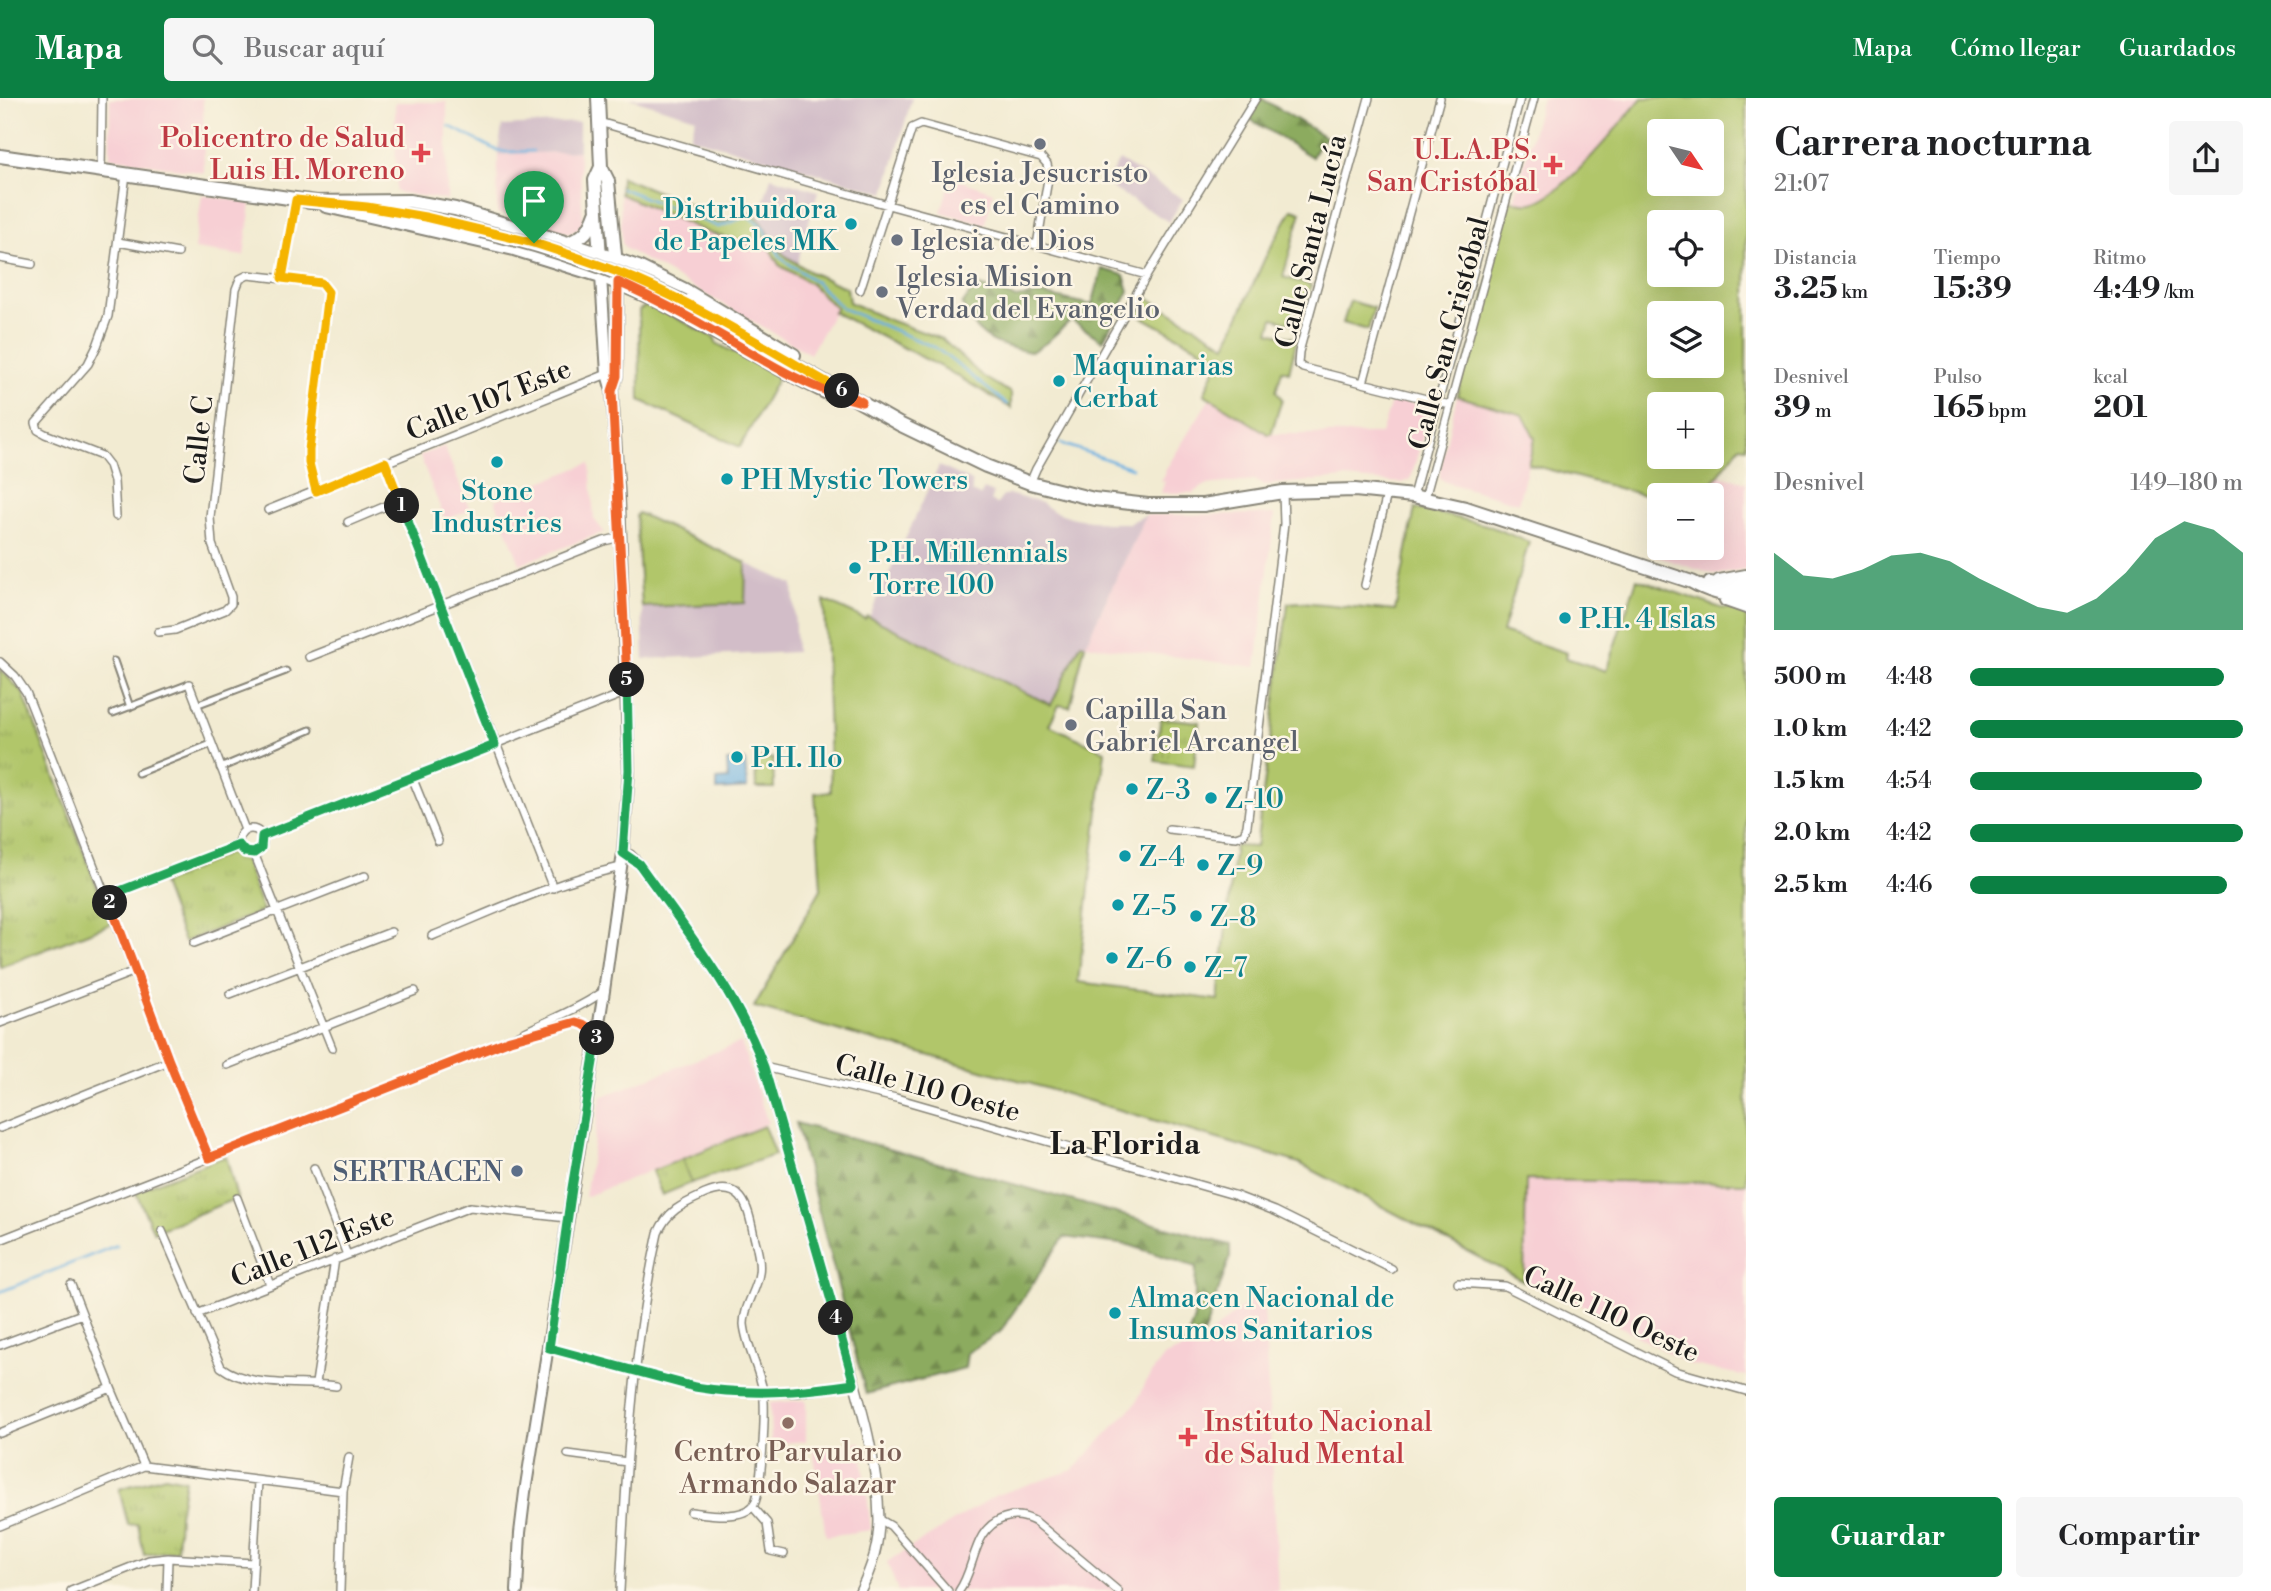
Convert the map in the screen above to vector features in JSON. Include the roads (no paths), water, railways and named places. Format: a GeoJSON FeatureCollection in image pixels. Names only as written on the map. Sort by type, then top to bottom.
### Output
{"type":"FeatureCollection","features":[{"type":"Feature","properties":{"kind":"main road"},"geometry":{"type":"LineString","coordinates":[[598,98],[601,167],[608,181],[618,282],[617,376],[612,391]]}},
{"type":"Feature","properties":{"kind":"main road"},"geometry":{"type":"LineString","coordinates":[[0,149],[27,160]]}},
{"type":"Feature","properties":{"kind":"main road"},"geometry":{"type":"LineString","coordinates":[[0,156],[413,215],[534,243],[585,259],[684,302],[937,444],[1030,483],[1094,499],[1148,505],[1203,505],[1283,492],[1355,490],[1419,497],[1503,519],[1700,584],[1725,595],[1746,598]]}},
{"type":"Feature","properties":{"kind":"main road"},"geometry":{"type":"LineString","coordinates":[[0,162],[27,160]]}},
{"type":"Feature","properties":{"kind":"main road"},"geometry":{"type":"LineString","coordinates":[[517,1591],[520,1532],[567,1218],[598,1034],[623,853],[629,770],[621,537],[612,391],[607,374],[595,180],[601,167]]}},
{"type":"Feature","properties":{"kind":"main road"},"geometry":{"type":"LineString","coordinates":[[303,201],[409,201],[455,209],[615,258],[696,296],[841,383],[862,402]]}},
{"type":"Feature","properties":{"kind":"main road"},"geometry":{"type":"LineString","coordinates":[[303,201],[514,249],[618,282],[834,396],[862,402]]}},
{"type":"Feature","properties":{"kind":"main road"},"geometry":{"type":"LineString","coordinates":[[568,243],[585,234],[591,227],[597,210]]}},
{"type":"Feature","properties":{"kind":"main road"},"geometry":{"type":"LineString","coordinates":[[1700,584],[1746,576]]}},
{"type":"Feature","properties":{"kind":"main road"},"geometry":{"type":"LineString","coordinates":[[1700,584],[1746,587]]}},
{"type":"Feature","properties":{"kind":"main road"},"geometry":{"type":"LineString","coordinates":[[1700,584],[1746,607]]}},
{"type":"Feature","properties":{"kind":"street"},"geometry":{"type":"LineString","coordinates":[[102,98],[102,171]]}},
{"type":"Feature","properties":{"kind":"street"},"geometry":{"type":"LineString","coordinates":[[1030,483],[1147,275],[1256,98]]}},
{"type":"Feature","properties":{"kind":"street","name":"Calle Santa Lucía"},"geometry":{"type":"LineString","coordinates":[[1369,98],[1298,363],[1303,368],[1450,405]]}},
{"type":"Feature","properties":{"kind":"street"},"geometry":{"type":"LineString","coordinates":[[1363,383],[1440,98]]}},
{"type":"Feature","properties":{"kind":"street","name":"Calle San Cristóbal"},"geometry":{"type":"LineString","coordinates":[[1419,497],[1438,402],[1520,98]]}},
{"type":"Feature","properties":{"kind":"street","name":"Calle San Cristóbal"},"geometry":{"type":"LineString","coordinates":[[1419,497],[1450,405],[1534,98]]}},
{"type":"Feature","properties":{"kind":"street"},"geometry":{"type":"LineString","coordinates":[[599,122],[888,205],[1147,275]]}},
{"type":"Feature","properties":{"kind":"street"},"geometry":{"type":"LineString","coordinates":[[860,290],[912,128],[921,124],[1041,157],[1047,164],[1049,173],[1037,245]]}},
{"type":"Feature","properties":{"kind":"street"},"geometry":{"type":"LineString","coordinates":[[116,516],[114,481],[109,465],[102,456],[45,434],[38,430],[36,423],[88,364],[97,346],[107,316],[126,174]]}},
{"type":"Feature","properties":{"kind":"street"},"geometry":{"type":"LineString","coordinates":[[303,201],[282,278],[321,283],[328,292],[309,450],[309,463],[316,491]]}},
{"type":"Feature","properties":{"kind":"street"},"geometry":{"type":"LineString","coordinates":[[118,242],[178,253]]}},
{"type":"Feature","properties":{"kind":"street"},"geometry":{"type":"LineString","coordinates":[[0,258],[32,264]]}},
{"type":"Feature","properties":{"kind":"street","name":"Calle C"},"geometry":{"type":"LineString","coordinates":[[158,632],[175,630],[225,610],[231,604],[231,597],[212,544],[210,517],[236,289],[240,279],[248,275],[282,278]]}},
{"type":"Feature","properties":{"kind":"street","name":"Calle 107 Este"},"geometry":{"type":"LineString","coordinates":[[268,510],[607,374]]}},
{"type":"Feature","properties":{"kind":"street"},"geometry":{"type":"LineString","coordinates":[[385,462],[553,888]]}},
{"type":"Feature","properties":{"kind":"street"},"geometry":{"type":"LineString","coordinates":[[1169,829],[1237,837],[1244,834],[1247,826],[1284,524],[1283,492]]}},
{"type":"Feature","properties":{"kind":"street"},"geometry":{"type":"LineString","coordinates":[[1365,586],[1387,494]]}},
{"type":"Feature","properties":{"kind":"street"},"geometry":{"type":"LineString","coordinates":[[348,522],[400,500]]}},
{"type":"Feature","properties":{"kind":"street"},"geometry":{"type":"LineString","coordinates":[[309,657],[604,541],[621,537]]}},
{"type":"Feature","properties":{"kind":"street"},"geometry":{"type":"LineString","coordinates":[[114,661],[130,707]]}},
{"type":"Feature","properties":{"kind":"street"},"geometry":{"type":"LineString","coordinates":[[0,662],[15,676],[26,692],[209,1158]]}},
{"type":"Feature","properties":{"kind":"street"},"geometry":{"type":"LineString","coordinates":[[196,705],[286,671]]}},
{"type":"Feature","properties":{"kind":"street"},"geometry":{"type":"LineString","coordinates":[[113,713],[189,684],[245,830]]}},
{"type":"Feature","properties":{"kind":"street"},"geometry":{"type":"LineString","coordinates":[[262,836],[627,692]]}},
{"type":"Feature","properties":{"kind":"street"},"geometry":{"type":"LineString","coordinates":[[220,768],[310,730]]}},
{"type":"Feature","properties":{"kind":"street"},"geometry":{"type":"LineString","coordinates":[[138,773],[211,744]]}},
{"type":"Feature","properties":{"kind":"street"},"geometry":{"type":"LineString","coordinates":[[412,777],[438,841]]}},
{"type":"Feature","properties":{"kind":"street"},"geometry":{"type":"LineString","coordinates":[[245,830],[257,830],[262,836],[261,848],[254,853],[245,852],[239,845],[240,835],[245,830]]}},
{"type":"Feature","properties":{"kind":"street"},"geometry":{"type":"LineString","coordinates":[[107,896],[239,845]]}},
{"type":"Feature","properties":{"kind":"street"},"geometry":{"type":"LineString","coordinates":[[254,853],[332,1048]]}},
{"type":"Feature","properties":{"kind":"street"},"geometry":{"type":"LineString","coordinates":[[623,853],[639,864],[725,985],[751,1031],[764,1067],[854,1384],[870,1452],[879,1519],[875,1556],[860,1591]]}},
{"type":"Feature","properties":{"kind":"street"},"geometry":{"type":"LineString","coordinates":[[432,936],[553,888],[621,867]]}},
{"type":"Feature","properties":{"kind":"street"},"geometry":{"type":"LineString","coordinates":[[194,943],[365,876]]}},
{"type":"Feature","properties":{"kind":"street"},"geometry":{"type":"LineString","coordinates":[[230,994],[391,932]]}},
{"type":"Feature","properties":{"kind":"street"},"geometry":{"type":"LineString","coordinates":[[0,1023],[135,971]]}},
{"type":"Feature","properties":{"kind":"street"},"geometry":{"type":"LineString","coordinates":[[227,1065],[415,991]]}},
{"type":"Feature","properties":{"kind":"street"},"geometry":{"type":"LineString","coordinates":[[510,1040],[579,1008],[604,991]]}},
{"type":"Feature","properties":{"kind":"street"},"geometry":{"type":"LineString","coordinates":[[0,1240],[510,1040],[576,1022],[598,1034]]}},
{"type":"Feature","properties":{"kind":"street"},"geometry":{"type":"LineString","coordinates":[[0,1128],[169,1061]]}},
{"type":"Feature","properties":{"kind":"street","name":"Calle 110 Oeste"},"geometry":{"type":"LineString","coordinates":[[764,1067],[896,1098],[1234,1195],[1275,1211],[1392,1269]]}},
{"type":"Feature","properties":{"kind":"street"},"geometry":{"type":"LineString","coordinates":[[314,1168],[347,1255]]}},
{"type":"Feature","properties":{"kind":"street"},"geometry":{"type":"LineString","coordinates":[[620,1591],[635,1370],[654,1251],[663,1221],[680,1205],[714,1190],[724,1189],[734,1192],[747,1206],[760,1261],[760,1273],[745,1314],[744,1326],[764,1392],[760,1490],[753,1507],[745,1512],[691,1512]]}},
{"type":"Feature","properties":{"kind":"street"},"geometry":{"type":"LineString","coordinates":[[237,1198],[270,1285]]}},
{"type":"Feature","properties":{"kind":"street","name":"Calle 112 Este"},"geometry":{"type":"LineString","coordinates":[[197,1314],[470,1207],[567,1218]]}},
{"type":"Feature","properties":{"kind":"street"},"geometry":{"type":"LineString","coordinates":[[162,1231],[218,1364],[225,1370],[251,1380],[336,1386]]}},
{"type":"Feature","properties":{"kind":"street"},"geometry":{"type":"LineString","coordinates":[[316,1383],[335,1259]]}},
{"type":"Feature","properties":{"kind":"street","name":"Calle 110 Oeste"},"geometry":{"type":"LineString","coordinates":[[1458,1283],[1505,1286],[1675,1371],[1746,1391]]}},
{"type":"Feature","properties":{"kind":"street"},"geometry":{"type":"LineString","coordinates":[[71,1285],[144,1465]]}},
{"type":"Feature","properties":{"kind":"street"},"geometry":{"type":"LineString","coordinates":[[0,1345],[82,1314]]}},
{"type":"Feature","properties":{"kind":"street"},"geometry":{"type":"LineString","coordinates":[[549,1348],[716,1391],[797,1393],[854,1384]]}},
{"type":"Feature","properties":{"kind":"street"},"geometry":{"type":"LineString","coordinates":[[0,1433],[111,1388]]}},
{"type":"Feature","properties":{"kind":"street"},"geometry":{"type":"LineString","coordinates":[[568,1454],[627,1462]]}},
{"type":"Feature","properties":{"kind":"street"},"geometry":{"type":"LineString","coordinates":[[340,1591],[343,1491],[349,1457]]}},
{"type":"Feature","properties":{"kind":"street"},"geometry":{"type":"LineString","coordinates":[[0,1526],[144,1465],[343,1491]]}},
{"type":"Feature","properties":{"kind":"street"},"geometry":{"type":"LineString","coordinates":[[252,1591],[258,1481]]}},
{"type":"Feature","properties":{"kind":"street"},"geometry":{"type":"LineString","coordinates":[[753,1507],[767,1523],[771,1551],[784,1554]]}},
{"type":"Feature","properties":{"kind":"street"},"geometry":{"type":"LineString","coordinates":[[959,1591],[967,1578],[981,1537],[988,1528],[998,1520],[1010,1516],[1024,1516],[1035,1522],[1118,1591]]}},
{"type":"Feature","properties":{"kind":"street"},"geometry":{"type":"LineString","coordinates":[[879,1519],[891,1526],[948,1591]]}},
{"type":"Feature","properties":{"kind":"street"},"geometry":{"type":"LineString","coordinates":[[71,1591],[144,1561],[168,1558],[253,1563]]}},
{"type":"Feature","properties":{"kind":"street"},"geometry":{"type":"LineString","coordinates":[[167,1591],[168,1558]]}},
{"type":"Feature","properties":{"kind":"water"},"geometry":{"type":"Polygon","coordinates":[[[745,760],[747,788],[717,790],[717,780],[728,779],[727,761],[745,760]]]}},
{"type":"Feature","properties":{"kind":"waterway"},"geometry":{"type":"LineString","coordinates":[[449,126],[494,149],[505,152],[533,151]]}},
{"type":"Feature","properties":{"kind":"waterway"},"geometry":{"type":"LineString","coordinates":[[621,188],[719,227],[748,216],[762,226],[782,259],[816,282],[842,308],[936,348],[1007,404]]}},
{"type":"Feature","properties":{"kind":"waterway"},"geometry":{"type":"LineString","coordinates":[[1060,443],[1132,468]]}},
{"type":"Feature","properties":{"kind":"waterway"},"geometry":{"type":"LineString","coordinates":[[0,1292],[117,1245]]}},
{"type":"Feature","properties":{"kind":"place","name":"Iglesia Jesucristo es el Camino"},"geometry":{"type":"Point","coordinates":[1040,144]}},
{"type":"Feature","properties":{"kind":"place","name":"Policentro de Salud Luis H. Moreno"},"geometry":{"type":"Point","coordinates":[421,153]}},
{"type":"Feature","properties":{"kind":"place","name":"U.L.A.P.S. San Cristóbal"},"geometry":{"type":"Point","coordinates":[1553,165]}},
{"type":"Feature","properties":{"kind":"place","name":"Distribuidora de Papeles MK"},"geometry":{"type":"Point","coordinates":[851,224]}},
{"type":"Feature","properties":{"kind":"place","name":"Iglesia de Dios"},"geometry":{"type":"Point","coordinates":[897,240]}},
{"type":"Feature","properties":{"kind":"place","name":"Iglesia Mision Verdad del Evangelio"},"geometry":{"type":"Point","coordinates":[882,292]}},
{"type":"Feature","properties":{"kind":"place","name":"Maquinarias Cerbat"},"geometry":{"type":"Point","coordinates":[1059,381]}},
{"type":"Feature","properties":{"kind":"place","name":"Stone Industries"},"geometry":{"type":"Point","coordinates":[497,462]}},
{"type":"Feature","properties":{"kind":"place","name":"PH Mystic Towers"},"geometry":{"type":"Point","coordinates":[727,479]}},
{"type":"Feature","properties":{"kind":"place","name":"P.H. Millennials Torre 100"},"geometry":{"type":"Point","coordinates":[855,568]}},
{"type":"Feature","properties":{"kind":"place","name":"P.H. 4 Islas"},"geometry":{"type":"Point","coordinates":[1565,618]}},
{"type":"Feature","properties":{"kind":"place","name":"Capilla San Gabriel Arcangel"},"geometry":{"type":"Point","coordinates":[1071,725]}},
{"type":"Feature","properties":{"kind":"place","name":"P.H. Ilo"},"geometry":{"type":"Point","coordinates":[737,757]}},
{"type":"Feature","properties":{"kind":"place","name":"Z-3"},"geometry":{"type":"Point","coordinates":[1132,789]}},
{"type":"Feature","properties":{"kind":"place","name":"Z-10"},"geometry":{"type":"Point","coordinates":[1211,798]}},
{"type":"Feature","properties":{"kind":"place","name":"Z-4"},"geometry":{"type":"Point","coordinates":[1125,856]}},
{"type":"Feature","properties":{"kind":"place","name":"Z-9"},"geometry":{"type":"Point","coordinates":[1203,865]}},
{"type":"Feature","properties":{"kind":"place","name":"Z-5"},"geometry":{"type":"Point","coordinates":[1118,905]}},
{"type":"Feature","properties":{"kind":"place","name":"Z-8"},"geometry":{"type":"Point","coordinates":[1196,916]}},
{"type":"Feature","properties":{"kind":"place","name":"Z-6"},"geometry":{"type":"Point","coordinates":[1112,958]}},
{"type":"Feature","properties":{"kind":"place","name":"Z-7"},"geometry":{"type":"Point","coordinates":[1190,967]}},
{"type":"Feature","properties":{"kind":"place","name":"SERTRACEN"},"geometry":{"type":"Point","coordinates":[517,1171]}},
{"type":"Feature","properties":{"kind":"place","name":"Almacen Nacional de Insumos Sanitarios"},"geometry":{"type":"Point","coordinates":[1115,1313]}},
{"type":"Feature","properties":{"kind":"place","name":"Centro Parvulario Armando Salazar"},"geometry":{"type":"Point","coordinates":[788,1423]}},
{"type":"Feature","properties":{"kind":"place","name":"Instituto Nacional de Salud Mental"},"geometry":{"type":"Point","coordinates":[1188,1437]}},
{"type":"Feature","properties":{"kind":"district","name":"La Florida"},"geometry":{"type":"Point","coordinates":[1125,1144]}}]}
